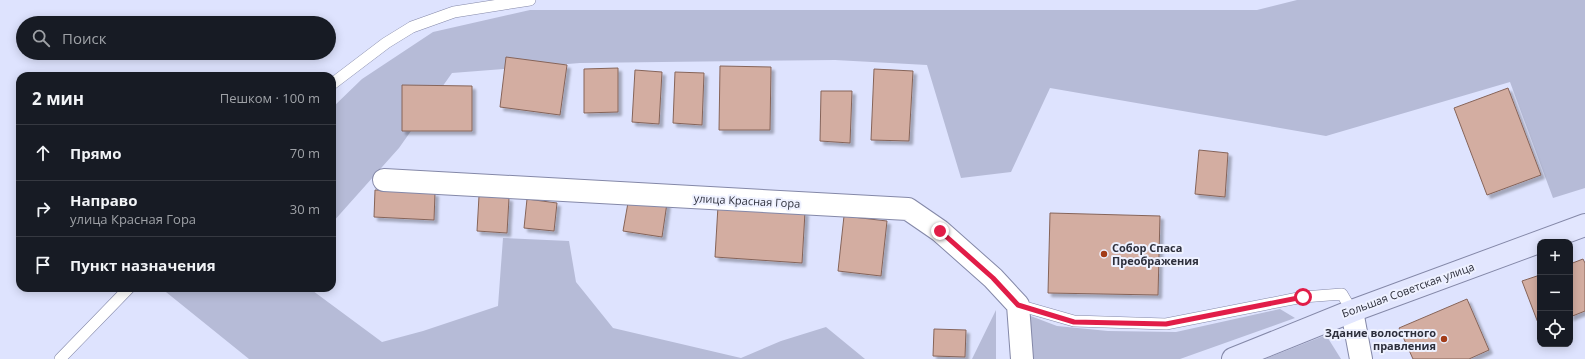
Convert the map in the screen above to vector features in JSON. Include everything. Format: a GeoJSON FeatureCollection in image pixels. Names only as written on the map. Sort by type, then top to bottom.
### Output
{"type":"FeatureCollection","features":[{"type":"Feature","properties":{"kind":"main road","name":"Большая Советская улица"},"geometry":{"type":"LineString","coordinates":[[1234,359],[1352,311],[1585,226]]}},
{"type":"Feature","properties":{"kind":"street","name":"улица Красная Гора"},"geometry":{"type":"LineString","coordinates":[[384,180],[908,209],[940,231],[993,278],[1018,305]]}},
{"type":"Feature","properties":{"kind":"street"},"geometry":{"type":"LineString","coordinates":[[1018,305],[1022,359]]}},
{"type":"Feature","properties":{"kind":"street"},"geometry":{"type":"LineString","coordinates":[[1352,311],[1361,359]]}},
{"type":"Feature","properties":{"kind":"lane"},"geometry":{"type":"LineString","coordinates":[[336,81],[386,43],[412,27],[454,12],[530,0]]}},
{"type":"Feature","properties":{"kind":"lane"},"geometry":{"type":"LineString","coordinates":[[60,359],[125,292]]}},
{"type":"Feature","properties":{"kind":"lane"},"geometry":{"type":"LineString","coordinates":[[1018,305],[1074,322],[1166,324],[1303,297],[1342,294],[1352,311]]}},
{"type":"Feature","properties":{"kind":"shaded area"},"geometry":{"type":"Polygon","coordinates":[[[1297,0],[1585,0],[1585,188],[1553,198],[1510,82],[1326,136],[1050,88],[1011,172],[961,178],[927,65],[835,60],[580,63],[452,73],[399,148],[336,219],[336,104],[362,79],[433,32],[530,10],[1257,10],[1297,0]]]}},
{"type":"Feature","properties":{"kind":"shaded area"},"geometry":{"type":"Polygon","coordinates":[[[503,238],[569,241],[576,282],[613,328],[741,358],[781,341],[826,327],[865,359],[249,359],[166,292],[314,292],[382,342],[423,331],[498,306],[503,238]]]}},
{"type":"Feature","properties":{"kind":"shaded area"},"geometry":{"type":"Polygon","coordinates":[[[1280,309],[1295,318],[1180,359],[1031,359],[1028,315],[1057,326],[1108,331],[1176,332],[1280,309]]]}},
{"type":"Feature","properties":{"kind":"shaded area"},"geometry":{"type":"Polygon","coordinates":[[[996,310],[996,359],[972,359],[996,310]]]}},
{"type":"Feature","properties":{"kind":"shaded area"},"geometry":{"type":"Polygon","coordinates":[[[1326,335],[1341,359],[1265,359],[1326,335]]]}},
{"type":"Feature","properties":{"kind":"building"},"geometry":{"type":"Polygon","coordinates":[[[506,57],[567,65],[560,115],[500,107],[506,57]]]}},
{"type":"Feature","properties":{"kind":"building"},"geometry":{"type":"Polygon","coordinates":[[[720,66],[771,67],[770,130],[719,130],[720,66]]]}},
{"type":"Feature","properties":{"kind":"building"},"geometry":{"type":"Polygon","coordinates":[[[618,68],[618,112],[584,113],[584,69],[618,68]]]}},
{"type":"Feature","properties":{"kind":"building"},"geometry":{"type":"Polygon","coordinates":[[[874,69],[913,71],[909,141],[871,140],[874,69]]]}},
{"type":"Feature","properties":{"kind":"building"},"geometry":{"type":"Polygon","coordinates":[[[635,70],[662,72],[659,124],[632,122],[635,70]]]}},
{"type":"Feature","properties":{"kind":"building"},"geometry":{"type":"Polygon","coordinates":[[[675,72],[704,73],[702,125],[673,123],[675,72]]]}},
{"type":"Feature","properties":{"kind":"building"},"geometry":{"type":"Polygon","coordinates":[[[402,85],[472,86],[472,131],[402,131],[402,85]]]}},
{"type":"Feature","properties":{"kind":"building"},"geometry":{"type":"Polygon","coordinates":[[[1508,88],[1541,175],[1487,195],[1454,108],[1508,88]]]}},
{"type":"Feature","properties":{"kind":"building"},"geometry":{"type":"Polygon","coordinates":[[[821,91],[852,91],[850,143],[820,141],[821,91]]]}},
{"type":"Feature","properties":{"kind":"building"},"geometry":{"type":"Polygon","coordinates":[[[1199,150],[1228,153],[1225,197],[1195,194],[1199,150]]]}},
{"type":"Feature","properties":{"kind":"building"},"geometry":{"type":"Polygon","coordinates":[[[375,190],[435,193],[434,220],[374,217],[375,190]]]}},
{"type":"Feature","properties":{"kind":"building"},"geometry":{"type":"Polygon","coordinates":[[[479,196],[509,198],[507,233],[477,231],[479,196]]]}},
{"type":"Feature","properties":{"kind":"building"},"geometry":{"type":"Polygon","coordinates":[[[629,197],[667,203],[662,237],[623,231],[629,197]]]}},
{"type":"Feature","properties":{"kind":"building"},"geometry":{"type":"Polygon","coordinates":[[[527,199],[557,203],[554,231],[524,228],[527,199]]]}},
{"type":"Feature","properties":{"kind":"building"},"geometry":{"type":"Polygon","coordinates":[[[718,206],[805,212],[802,263],[715,257],[718,206]]]}},
{"type":"Feature","properties":{"kind":"building","name":"Собор Спаса Преображения"},"geometry":{"type":"Polygon","coordinates":[[[1050,213],[1160,216],[1158,295],[1048,293],[1050,213]]]}},
{"type":"Feature","properties":{"kind":"building"},"geometry":{"type":"Polygon","coordinates":[[[844,216],[887,221],[881,276],[838,271],[844,216]]]}},
{"type":"Feature","properties":{"kind":"building"},"geometry":{"type":"Polygon","coordinates":[[[1583,259],[1585,263],[1585,311],[1573,316],[1573,275],[1573,263],[1583,259]]]}},
{"type":"Feature","properties":{"kind":"building"},"geometry":{"type":"Polygon","coordinates":[[[1537,276],[1537,320],[1522,281],[1537,276]]]}},
{"type":"Feature","properties":{"kind":"building","name":"Здание волостного правления"},"geometry":{"type":"Polygon","coordinates":[[[1467,299],[1489,350],[1469,359],[1413,359],[1399,328],[1467,299]]]}},
{"type":"Feature","properties":{"kind":"building"},"geometry":{"type":"Polygon","coordinates":[[[934,329],[966,330],[965,357],[933,356],[934,329]]]}},
{"type":"Feature","properties":{"kind":"place","name":"Собор Спаса Преображения"},"geometry":{"type":"Point","coordinates":[1104,254]}},
{"type":"Feature","properties":{"kind":"place","name":"Здание волостного правления"},"geometry":{"type":"Point","coordinates":[1444,339]}},
{"type":"Feature","properties":{"kind":"route"},"geometry":{"type":"LineString","coordinates":[[940,231],[993,278],[1018,305],[1074,322],[1166,324],[1303,297]]}}]}
